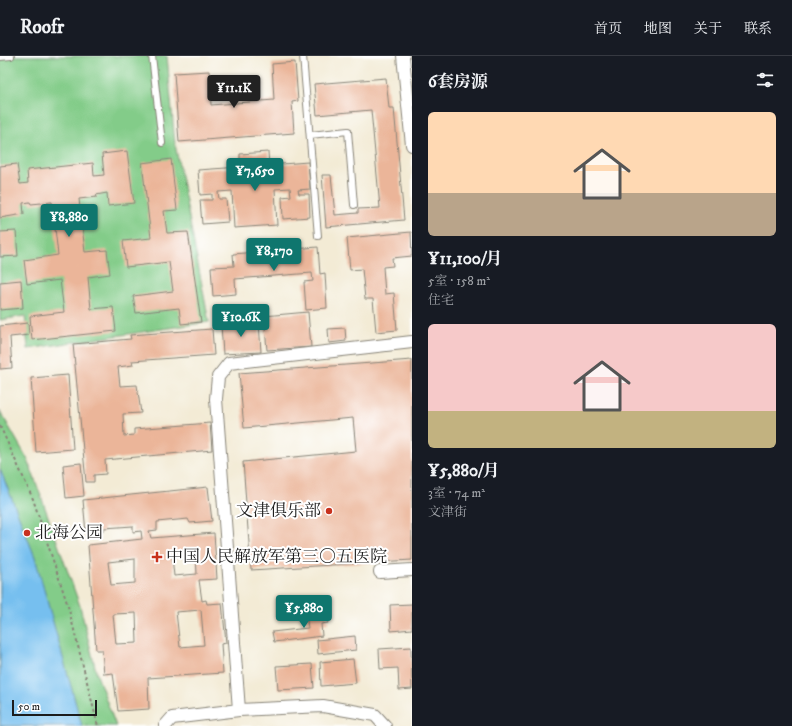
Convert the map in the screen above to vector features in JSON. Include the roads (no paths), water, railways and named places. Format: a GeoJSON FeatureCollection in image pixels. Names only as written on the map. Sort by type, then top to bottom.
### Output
{"type":"FeatureCollection","features":[{"type":"Feature","properties":{"kind":"street"},"geometry":{"type":"LineString","coordinates":[[403,56],[412,145]]}},
{"type":"Feature","properties":{"kind":"street"},"geometry":{"type":"LineString","coordinates":[[239,710],[216,399],[218,377],[229,364],[412,342]]}},
{"type":"Feature","properties":{"kind":"street"},"geometry":{"type":"LineString","coordinates":[[380,572],[412,570]]}},
{"type":"Feature","properties":{"kind":"street"},"geometry":{"type":"LineString","coordinates":[[165,726],[172,718],[239,710],[323,706],[376,715],[385,726]]}},
{"type":"Feature","properties":{"kind":"lane"},"geometry":{"type":"LineString","coordinates":[[0,57],[11,56]]}},
{"type":"Feature","properties":{"kind":"lane"},"geometry":{"type":"LineString","coordinates":[[152,56],[162,143]]}},
{"type":"Feature","properties":{"kind":"lane"},"geometry":{"type":"LineString","coordinates":[[303,56],[318,236]]}},
{"type":"Feature","properties":{"kind":"lane"},"geometry":{"type":"LineString","coordinates":[[310,135],[348,131],[354,205]]}},
{"type":"Feature","properties":{"kind":"water"},"geometry":{"type":"Polygon","coordinates":[[[0,469],[35,557],[82,726],[0,726],[0,469]]]}},
{"type":"Feature","properties":{"kind":"place","name":"文津俱乐部"},"geometry":{"type":"Point","coordinates":[329,511]}},
{"type":"Feature","properties":{"kind":"place","name":"北海公园"},"geometry":{"type":"Point","coordinates":[27,533]}},
{"type":"Feature","properties":{"kind":"place","name":"中国人民解放军第三〇五医院"},"geometry":{"type":"Point","coordinates":[157,557]}}]}
